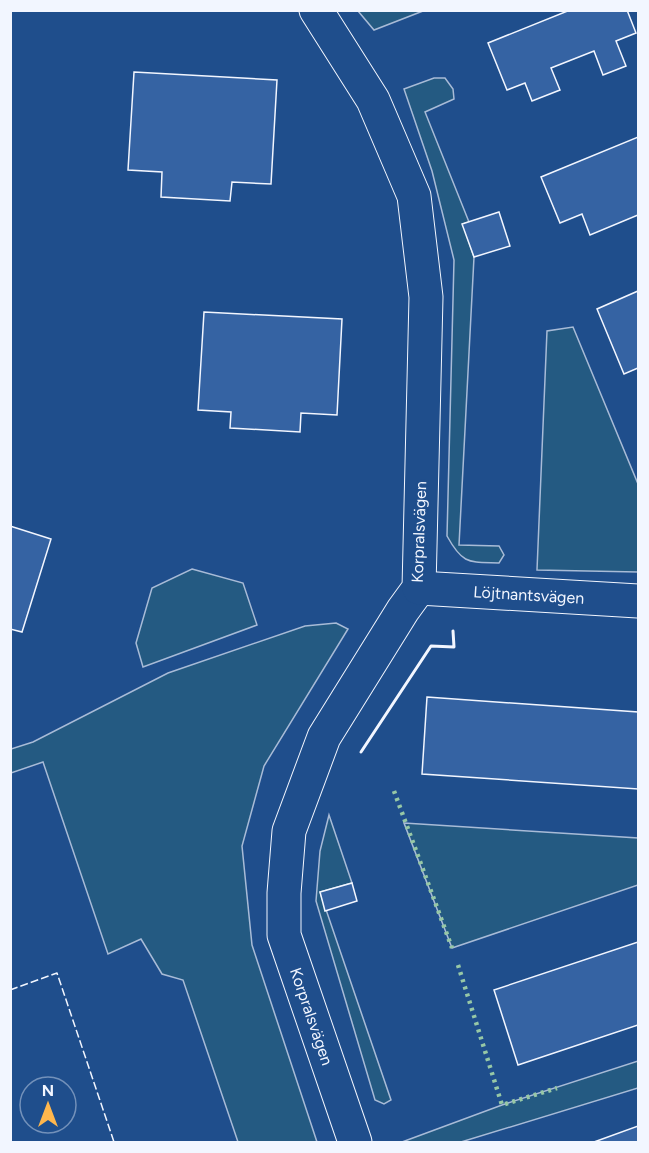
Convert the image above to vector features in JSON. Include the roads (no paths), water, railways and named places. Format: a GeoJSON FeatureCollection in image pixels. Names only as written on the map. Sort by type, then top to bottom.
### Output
{"type":"FeatureCollection","features":[{"type":"Feature","properties":{"kind":"street","name":"Korpralsvägen"},"geometry":{"type":"LineString","coordinates":[[316,10],[373,100],[414,196],[426,297],[419,588],[324,737],[289,831],[284,893],[284,935],[356,1143]]}},
{"type":"Feature","properties":{"kind":"street","name":"Löjtnantsvägen"},"geometry":{"type":"LineString","coordinates":[[419,588],[639,601]]}}]}
